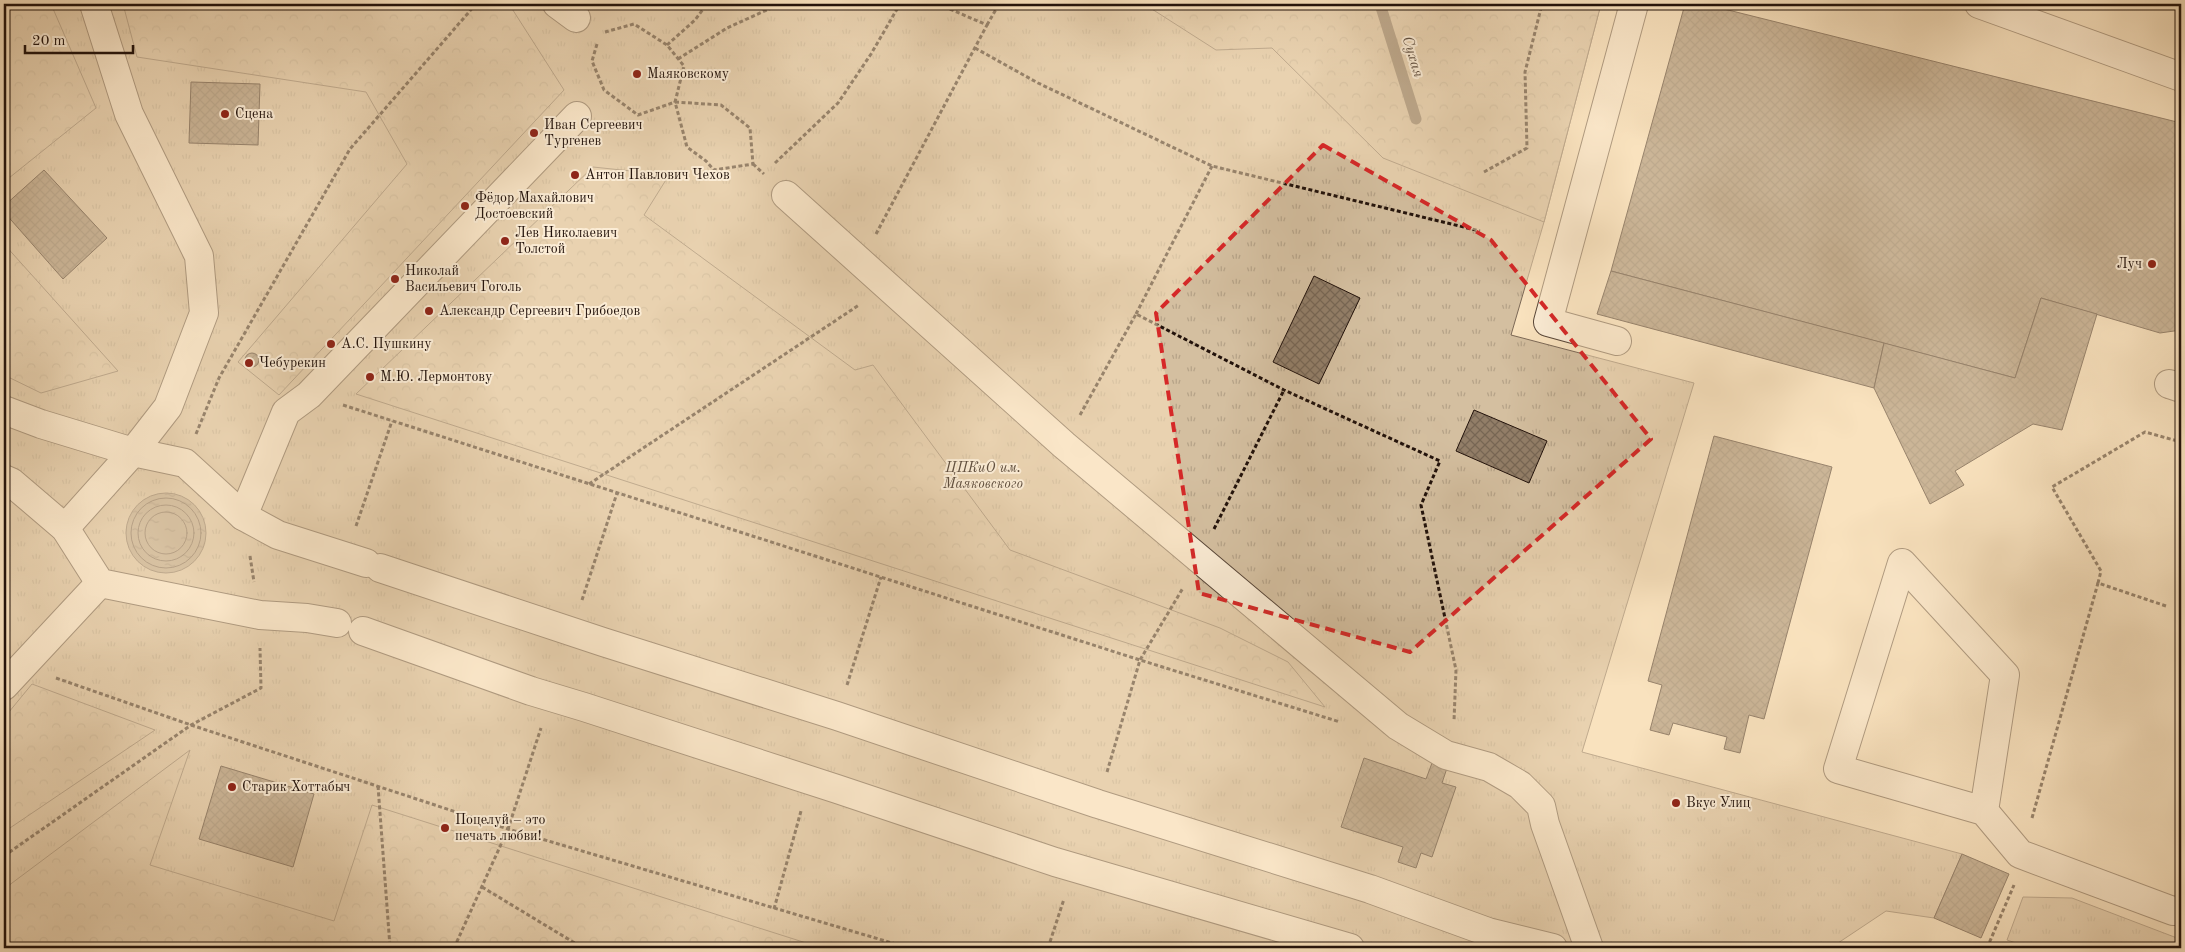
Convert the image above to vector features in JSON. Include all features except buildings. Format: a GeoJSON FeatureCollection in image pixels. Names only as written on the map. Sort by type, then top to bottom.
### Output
{"type":"FeatureCollection","features":[{"type":"Feature","properties":{"kind":"street"},"geometry":{"type":"LineString","coordinates":[[65,528],[133,452],[168,407],[204,313],[198,256],[129,114],[94,4]]}},
{"type":"Feature","properties":{"kind":"street"},"geometry":{"type":"LineString","coordinates":[[1617,341],[1548,322],[1634,4]]}},
{"type":"Feature","properties":{"kind":"street"},"geometry":{"type":"LineString","coordinates":[[1979,4],[2181,77]]}},
{"type":"Feature","properties":{"kind":"street"},"geometry":{"type":"LineString","coordinates":[[243,516],[286,412],[309,395],[577,116]]}},
{"type":"Feature","properties":{"kind":"street"},"geometry":{"type":"LineString","coordinates":[[786,195],[1064,445],[1398,726],[1446,755],[1489,767],[1520,785],[1541,806],[1545,824],[1589,948]]}},
{"type":"Feature","properties":{"kind":"street"},"geometry":{"type":"LineString","coordinates":[[4,410],[41,424],[133,452],[185,463],[243,516],[278,534],[572,632],[837,716],[1098,804],[1370,889],[1488,932],[1553,948]]}},
{"type":"Feature","properties":{"kind":"street"},"geometry":{"type":"LineString","coordinates":[[4,479],[11,482],[65,528],[100,583],[260,615],[307,618],[337,623]]}},
{"type":"Feature","properties":{"kind":"street"},"geometry":{"type":"LineString","coordinates":[[1984,811],[2005,675],[1902,564],[1838,769],[1984,811],[2023,856],[2173,911],[2181,910]]}},
{"type":"Feature","properties":{"kind":"street"},"geometry":{"type":"LineString","coordinates":[[4,686],[100,583]]}},
{"type":"Feature","properties":{"kind":"street"},"geometry":{"type":"LineString","coordinates":[[363,631],[551,698],[584,706],[1075,868],[1350,948]]}},
{"type":"Feature","properties":{"kind":"path"},"geometry":{"type":"LineString","coordinates":[[185,463],[219,378],[350,149],[476,4]]}},
{"type":"Feature","properties":{"kind":"path"},"geometry":{"type":"LineString","coordinates":[[667,45],[695,20],[707,4]]}},
{"type":"Feature","properties":{"kind":"path"},"geometry":{"type":"LineString","coordinates":[[678,59],[727,28],[780,4]]}},
{"type":"Feature","properties":{"kind":"path"},"geometry":{"type":"LineString","coordinates":[[764,174],[838,103],[900,4]]}},
{"type":"Feature","properties":{"kind":"path"},"geometry":{"type":"LineString","coordinates":[[938,4],[987,26]]}},
{"type":"Feature","properties":{"kind":"path"},"geometry":{"type":"LineString","coordinates":[[862,262],[900,185],[999,4]]}},
{"type":"Feature","properties":{"kind":"path"},"geometry":{"type":"LineString","coordinates":[[1484,172],[1527,148],[1525,72],[1542,4]]}},
{"type":"Feature","properties":{"kind":"path"},"geometry":{"type":"LineString","coordinates":[[2170,4],[2181,8]]}},
{"type":"Feature","properties":{"kind":"path"},"geometry":{"type":"LineString","coordinates":[[597,43],[592,61],[604,90],[638,115],[675,102],[721,105],[750,128],[753,164],[714,170],[706,161],[687,147],[675,102],[684,66],[667,45],[634,24],[599,34]]}},
{"type":"Feature","properties":{"kind":"path"},"geometry":{"type":"LineString","coordinates":[[976,48],[1038,83],[1212,166],[1480,230]]}},
{"type":"Feature","properties":{"kind":"path"},"geometry":{"type":"LineString","coordinates":[[1064,445],[1136,314],[1212,166]]}},
{"type":"Feature","properties":{"kind":"path"},"geometry":{"type":"LineString","coordinates":[[588,484],[888,285]]}},
{"type":"Feature","properties":{"kind":"path"},"geometry":{"type":"LineString","coordinates":[[1136,314],[1284,390],[1440,461],[1420,505],[1456,670],[1454,728],[1446,755]]}},
{"type":"Feature","properties":{"kind":"path"},"geometry":{"type":"LineString","coordinates":[[309,395],[881,578],[1344,723]]}},
{"type":"Feature","properties":{"kind":"path"},"geometry":{"type":"LineString","coordinates":[[364,563],[392,421]]}},
{"type":"Feature","properties":{"kind":"path"},"geometry":{"type":"LineString","coordinates":[[1987,948],[2023,856],[2101,571],[2052,487],[2145,432],[2181,442]]}},
{"type":"Feature","properties":{"kind":"path"},"geometry":{"type":"LineString","coordinates":[[572,632],[617,493]]}},
{"type":"Feature","properties":{"kind":"path"},"geometry":{"type":"LineString","coordinates":[[837,716],[881,578]]}},
{"type":"Feature","properties":{"kind":"path"},"geometry":{"type":"LineString","coordinates":[[2098,583],[2166,606]]}},
{"type":"Feature","properties":{"kind":"path"},"geometry":{"type":"LineString","coordinates":[[1098,804],[1140,660]]}},
{"type":"Feature","properties":{"kind":"path"},"geometry":{"type":"LineString","coordinates":[[22,666],[190,725],[508,829],[909,948]]}},
{"type":"Feature","properties":{"kind":"path"},"geometry":{"type":"LineString","coordinates":[[454,948],[508,829],[551,698]]}},
{"type":"Feature","properties":{"kind":"path"},"geometry":{"type":"LineString","coordinates":[[4,856],[190,725]]}},
{"type":"Feature","properties":{"kind":"path"},"geometry":{"type":"LineString","coordinates":[[774,909],[809,781]]}},
{"type":"Feature","properties":{"kind":"path"},"geometry":{"type":"LineString","coordinates":[[378,786],[390,947],[402,948]]}},
{"type":"Feature","properties":{"kind":"path"},"geometry":{"type":"LineString","coordinates":[[1048,948],[1075,868]]}},
{"type":"Feature","properties":{"kind":"path"},"geometry":{"type":"LineString","coordinates":[[482,887],[583,948]]}},
{"type":"Feature","properties":{"kind":"highlighted area"},"geometry":{"type":"Polygon","coordinates":[[[1323,145],[1491,240],[1651,439],[1410,652],[1199,593],[1156,313],[1323,145]]]}},
{"type":"Feature","properties":{"kind":"green space","name":"ЦПКиО им. Маяковского"},"geometry":{"type":"Polygon","coordinates":[[[4,4],[1601,4],[1544,222],[1511,335],[1694,383],[1582,752],[1962,854],[1934,918],[1886,911],[1833,948],[4,948],[4,4]]]}},
{"type":"Feature","properties":{"kind":"green space"},"geometry":{"type":"Polygon","coordinates":[[[4,4],[51,4],[96,108],[4,182],[4,4]]]}},
{"type":"Feature","properties":{"kind":"green space"},"geometry":{"type":"Polygon","coordinates":[[[123,4],[509,4],[564,90],[279,395],[238,362],[407,164],[366,92],[137,57],[123,4]]]}},
{"type":"Feature","properties":{"kind":"green space"},"geometry":{"type":"Polygon","coordinates":[[[1144,4],[1601,4],[1544,222],[1383,158],[1272,48],[1216,50],[1144,4]]]}},
{"type":"Feature","properties":{"kind":"green space"},"geometry":{"type":"Polygon","coordinates":[[[593,167],[669,175],[644,215],[855,370],[873,365],[1010,550],[1220,628],[1288,662],[1325,707],[356,394],[593,167]]]}},
{"type":"Feature","properties":{"kind":"green space"},"geometry":{"type":"Polygon","coordinates":[[[4,244],[118,371],[41,393],[4,375],[4,244]]]}},
{"type":"Feature","properties":{"kind":"green space"},"geometry":{"type":"Polygon","coordinates":[[[32,684],[155,730],[4,832],[4,718],[32,684]]]}},
{"type":"Feature","properties":{"kind":"green space"},"geometry":{"type":"Polygon","coordinates":[[[190,750],[150,865],[334,921],[372,805],[822,948],[4,948],[4,889],[190,750]]]}},
{"type":"Feature","properties":{"kind":"green space"},"geometry":{"type":"Polygon","coordinates":[[[2023,897],[2072,898],[2177,938],[2173,948],[2031,948],[2007,940],[2023,897]]]}},
{"type":"Feature","properties":{"kind":"water"},"geometry":{"type":"Polygon","coordinates":[[[166,493],[181,496],[194,505],[203,518],[206,533],[203,548],[194,561],[181,570],[166,573],[151,570],[138,561],[129,548],[126,533],[129,518],[138,505],[151,496],[166,493]]]}},
{"type":"Feature","properties":{"kind":"waterway","name":"Сухая"},"geometry":{"type":"LineString","coordinates":[[1380,4],[1416,119]]}},
{"type":"Feature","properties":{"kind":"place","name":"Маяковскому"},"geometry":{"type":"Point","coordinates":[637,74]}},
{"type":"Feature","properties":{"kind":"place","name":"Сцена"},"geometry":{"type":"Point","coordinates":[225,114]}},
{"type":"Feature","properties":{"kind":"place","name":"Иван Сергеевич Тургенев"},"geometry":{"type":"Point","coordinates":[534,133]}},
{"type":"Feature","properties":{"kind":"place","name":"Антон Павлович Чехов"},"geometry":{"type":"Point","coordinates":[575,175]}},
{"type":"Feature","properties":{"kind":"place","name":"Фёдор Махайлович Достоевский"},"geometry":{"type":"Point","coordinates":[465,206]}},
{"type":"Feature","properties":{"kind":"place","name":"Лев Николаевич Толстой"},"geometry":{"type":"Point","coordinates":[505,241]}},
{"type":"Feature","properties":{"kind":"place","name":"Луч"},"geometry":{"type":"Point","coordinates":[2152,264]}},
{"type":"Feature","properties":{"kind":"place","name":"Николай Васильевич Гоголь"},"geometry":{"type":"Point","coordinates":[395,279]}},
{"type":"Feature","properties":{"kind":"place","name":"Александр Сергеевич Грибоедов"},"geometry":{"type":"Point","coordinates":[429,311]}},
{"type":"Feature","properties":{"kind":"place","name":"А.С. Пушкину"},"geometry":{"type":"Point","coordinates":[331,344]}},
{"type":"Feature","properties":{"kind":"place","name":"Чебурекин"},"geometry":{"type":"Point","coordinates":[249,363]}},
{"type":"Feature","properties":{"kind":"place","name":"М.Ю. Лермонтову"},"geometry":{"type":"Point","coordinates":[370,377]}},
{"type":"Feature","properties":{"kind":"place","name":"Старик Хоттабыч"},"geometry":{"type":"Point","coordinates":[232,787]}},
{"type":"Feature","properties":{"kind":"place","name":"Вкус Улиц"},"geometry":{"type":"Point","coordinates":[1676,803]}},
{"type":"Feature","properties":{"kind":"place","name":"Поцелуй – это печать любви!"},"geometry":{"type":"Point","coordinates":[445,828]}}]}
